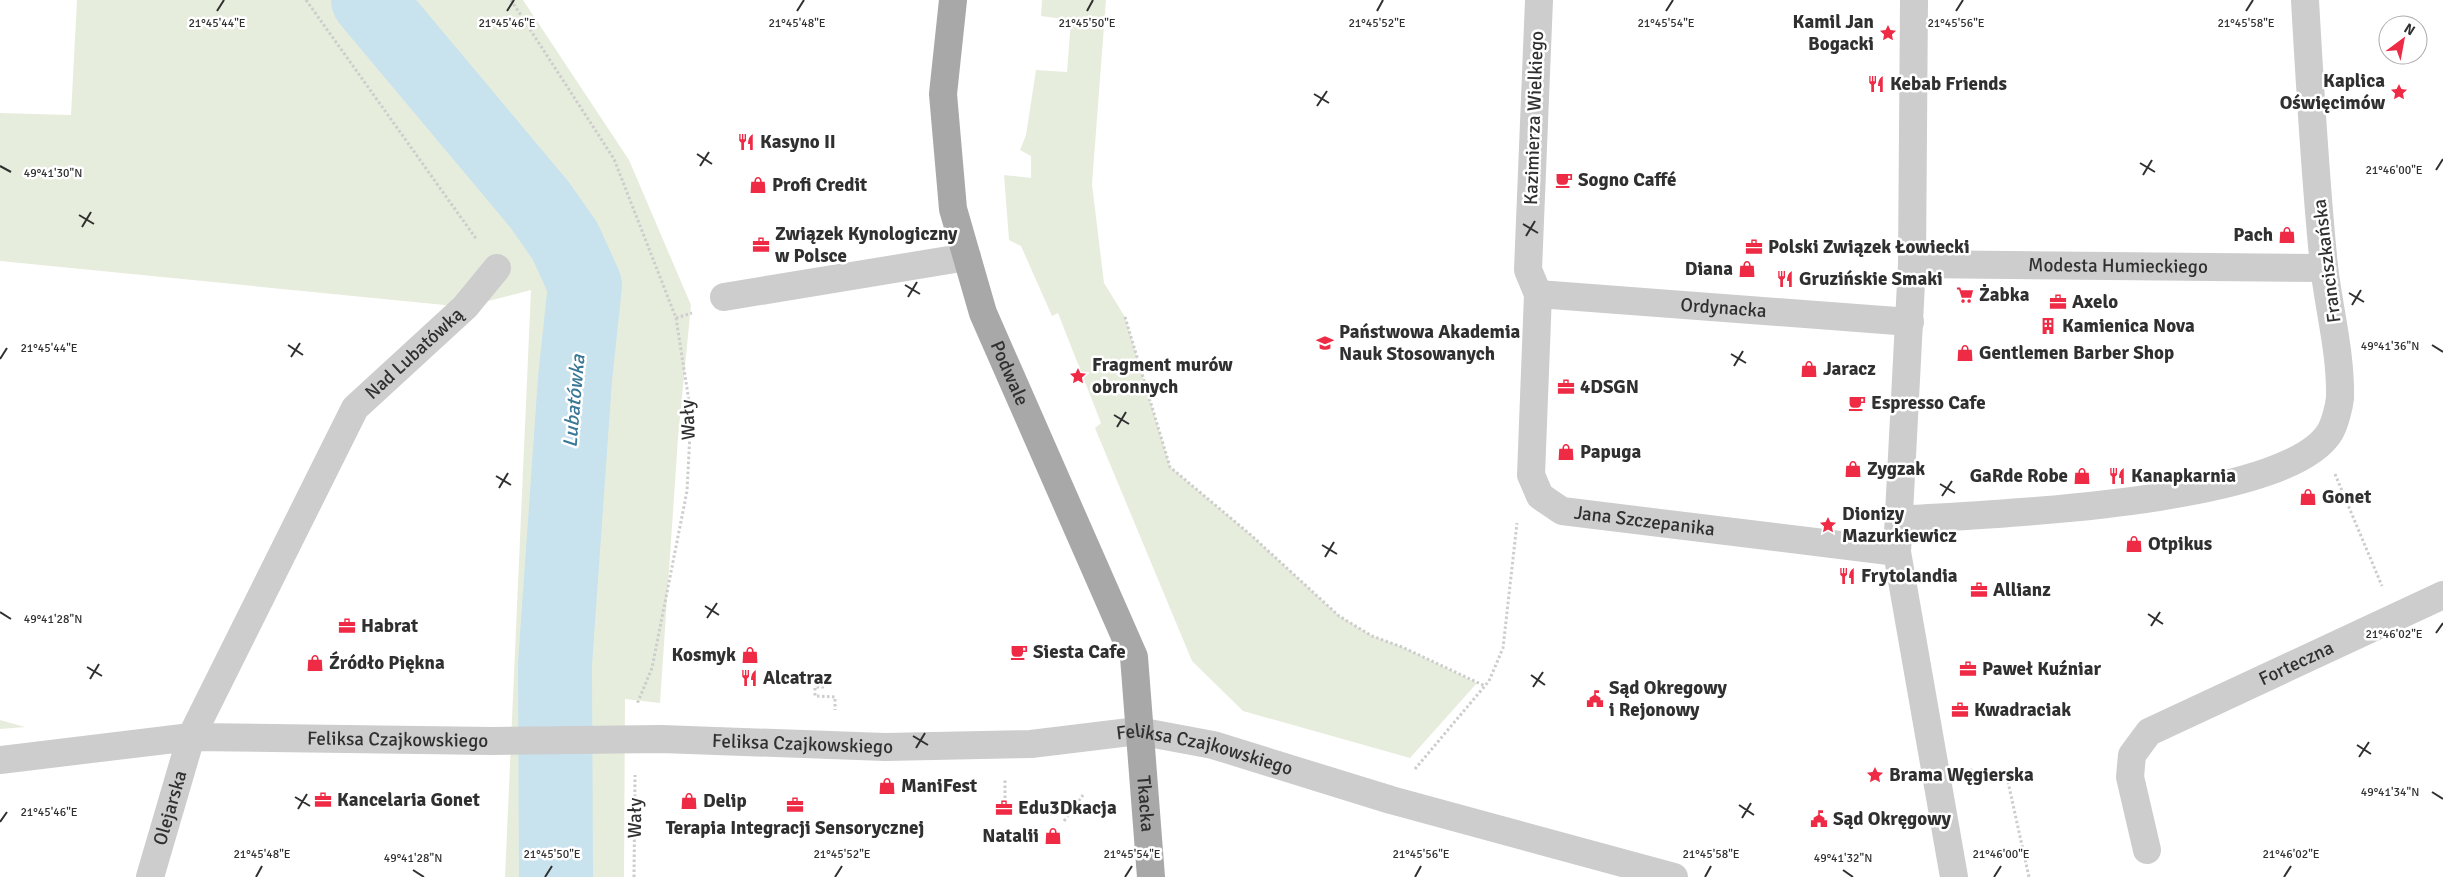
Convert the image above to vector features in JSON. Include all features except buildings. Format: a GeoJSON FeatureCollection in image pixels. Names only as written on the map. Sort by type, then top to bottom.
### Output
{"type":"FeatureCollection","features":[{"type":"Feature","properties":{"kind":"main road","name":"Podwale"},"geometry":{"type":"LineString","coordinates":[[953,0],[943,94],[953,209],[983,313],[1134,657],[1138,731]]}},
{"type":"Feature","properties":{"kind":"main road","name":"Tkacka"},"geometry":{"type":"LineString","coordinates":[[1138,731],[1150,877]]}},
{"type":"Feature","properties":{"kind":"street","name":"Kazimierza Wielkiego"},"geometry":{"type":"LineString","coordinates":[[1538,0],[1528,270],[1538,294]]}},
{"type":"Feature","properties":{"kind":"street"},"geometry":{"type":"LineString","coordinates":[[1914,0],[1912,264],[1897,552],[1954,877]]}},
{"type":"Feature","properties":{"kind":"street","name":"Franciszkańska"},"geometry":{"type":"LineString","coordinates":[[1899,520],[2064,510],[2195,492],[2276,469],[2322,443],[2331,430],[2340,400],[2338,350],[2324,268],[2305,0]]}},
{"type":"Feature","properties":{"kind":"street"},"geometry":{"type":"LineString","coordinates":[[724,297],[967,257]]}},
{"type":"Feature","properties":{"kind":"street","name":"Modesta Humieckiego"},"geometry":{"type":"LineString","coordinates":[[1912,264],[2324,268]]}},
{"type":"Feature","properties":{"kind":"street","name":"Nad Lubatówką"},"geometry":{"type":"LineString","coordinates":[[191,737],[355,408],[465,307],[497,268]]}},
{"type":"Feature","properties":{"kind":"street","name":"Ordynacka"},"geometry":{"type":"LineString","coordinates":[[1538,294],[1910,322]]}},
{"type":"Feature","properties":{"kind":"street","name":"Jana Szczepanika"},"geometry":{"type":"LineString","coordinates":[[1538,294],[1531,475],[1540,496],[1562,512],[1897,552]]}},
{"type":"Feature","properties":{"kind":"street","name":"Forteczna"},"geometry":{"type":"LineString","coordinates":[[2147,850],[2130,776],[2132,755],[2150,732],[2443,595]]}},
{"type":"Feature","properties":{"kind":"street","name":"Feliksa Czajkowskiego"},"geometry":{"type":"LineString","coordinates":[[0,760],[191,737],[492,741],[633,740],[885,747],[1031,744],[1138,731],[1213,745],[1391,800],[1674,877]]}},
{"type":"Feature","properties":{"kind":"street","name":"Olejarska"},"geometry":{"type":"LineString","coordinates":[[150,877],[191,737]]}},
{"type":"Feature","properties":{"kind":"path"},"geometry":{"type":"LineString","coordinates":[[306,0],[497,268]]}},
{"type":"Feature","properties":{"kind":"path","name":"Wały"},"geometry":{"type":"LineString","coordinates":[[511,0],[614,159],[676,318],[691,414],[687,491],[652,668],[637,701],[633,740],[634,877]]}},
{"type":"Feature","properties":{"kind":"path"},"geometry":{"type":"LineString","coordinates":[[1126,317],[1170,467],[1252,536],[1339,616],[1372,636],[1402,647],[1485,686]]}},
{"type":"Feature","properties":{"kind":"path"},"geometry":{"type":"LineString","coordinates":[[2332,467],[2385,593]]}},
{"type":"Feature","properties":{"kind":"path"},"geometry":{"type":"LineString","coordinates":[[1411,773],[1490,681],[1503,648],[1518,517]]}},
{"type":"Feature","properties":{"kind":"path"},"geometry":{"type":"LineString","coordinates":[[824,687],[815,687],[815,696],[835,697],[835,713]]}},
{"type":"Feature","properties":{"kind":"path"},"geometry":{"type":"LineString","coordinates":[[1988,772],[2006,773],[2029,877]]}},
{"type":"Feature","properties":{"kind":"path"},"geometry":{"type":"LineString","coordinates":[[1005,803],[1006,794]]}},
{"type":"Feature","properties":{"kind":"path"},"geometry":{"type":"LineString","coordinates":[[1064,821],[1083,795]]}},
{"type":"Feature","properties":{"kind":"green space"},"geometry":{"type":"Polygon","coordinates":[[[77,0],[523,0],[629,160],[691,305],[678,438],[660,703],[625,699],[624,877],[505,877],[531,290],[465,307],[0,261],[0,113],[71,115],[77,0]]]}},
{"type":"Feature","properties":{"kind":"green space"},"geometry":{"type":"Polygon","coordinates":[[[1042,0],[1106,0],[1092,184],[1104,283],[1125,317],[1170,467],[1252,536],[1339,616],[1372,636],[1402,647],[1477,683],[1410,758],[1243,711],[1192,661],[1095,428],[1101,423],[1058,313],[1052,316],[1021,246],[1009,240],[1004,175],[1031,178],[1031,156],[1020,150],[1026,135],[1036,70],[1067,72],[1071,20],[1041,16],[1042,0]]]}},
{"type":"Feature","properties":{"kind":"green space"},"geometry":{"type":"Polygon","coordinates":[[[0,720],[25,727],[0,729],[0,720]]]}},
{"type":"Feature","properties":{"kind":"waterway","name":"Lubatówka"},"geometry":{"type":"LineString","coordinates":[[368,0],[539,204],[565,241],[585,285],[575,379],[555,664],[556,877]]}},
{"type":"Feature","properties":{"kind":"place","name":"Kamil Jan Bogacki"},"geometry":{"type":"Point","coordinates":[1888,33]}},
{"type":"Feature","properties":{"kind":"place","name":"Kebab Friends"},"geometry":{"type":"Point","coordinates":[1876,84]}},
{"type":"Feature","properties":{"kind":"place","name":"Kaplica Oświęcimów"},"geometry":{"type":"Point","coordinates":[2399,92]}},
{"type":"Feature","properties":{"kind":"place","name":"Kasyno II"},"geometry":{"type":"Point","coordinates":[746,142]}},
{"type":"Feature","properties":{"kind":"place","name":"Sogno Caffé"},"geometry":{"type":"Point","coordinates":[1564,180]}},
{"type":"Feature","properties":{"kind":"place","name":"Profi Credit"},"geometry":{"type":"Point","coordinates":[758,185]}},
{"type":"Feature","properties":{"kind":"place","name":"Pach"},"geometry":{"type":"Point","coordinates":[2287,235]}},
{"type":"Feature","properties":{"kind":"place","name":"Związek Kynologiczny w Polsce"},"geometry":{"type":"Point","coordinates":[761,245]}},
{"type":"Feature","properties":{"kind":"place","name":"Polski Związek Łowiecki"},"geometry":{"type":"Point","coordinates":[1754,247]}},
{"type":"Feature","properties":{"kind":"place","name":"Diana"},"geometry":{"type":"Point","coordinates":[1747,269]}},
{"type":"Feature","properties":{"kind":"place","name":"Gruzińskie Smaki"},"geometry":{"type":"Point","coordinates":[1785,279]}},
{"type":"Feature","properties":{"kind":"place","name":"Żabka"},"geometry":{"type":"Point","coordinates":[1965,295]}},
{"type":"Feature","properties":{"kind":"place","name":"Axelo"},"geometry":{"type":"Point","coordinates":[2058,302]}},
{"type":"Feature","properties":{"kind":"place","name":"Kamienica Nova"},"geometry":{"type":"Point","coordinates":[2048,326]}},
{"type":"Feature","properties":{"kind":"place","name":"Państwowa Akademia Nauk Stosowanych"},"geometry":{"type":"Point","coordinates":[1325,343]}},
{"type":"Feature","properties":{"kind":"place","name":"Gentlemen Barber Shop"},"geometry":{"type":"Point","coordinates":[1965,353]}},
{"type":"Feature","properties":{"kind":"place","name":"Jaracz"},"geometry":{"type":"Point","coordinates":[1809,369]}},
{"type":"Feature","properties":{"kind":"place","name":"Fragment murów obronnych"},"geometry":{"type":"Point","coordinates":[1078,376]}},
{"type":"Feature","properties":{"kind":"place","name":"4DSGN"},"geometry":{"type":"Point","coordinates":[1566,387]}},
{"type":"Feature","properties":{"kind":"place","name":"Espresso Cafe"},"geometry":{"type":"Point","coordinates":[1857,403]}},
{"type":"Feature","properties":{"kind":"place","name":"Papuga"},"geometry":{"type":"Point","coordinates":[1566,452]}},
{"type":"Feature","properties":{"kind":"place","name":"Zygzak"},"geometry":{"type":"Point","coordinates":[1853,469]}},
{"type":"Feature","properties":{"kind":"place","name":"GaRde Robe"},"geometry":{"type":"Point","coordinates":[2082,476]}},
{"type":"Feature","properties":{"kind":"place","name":"Kanapkarnia"},"geometry":{"type":"Point","coordinates":[2117,476]}},
{"type":"Feature","properties":{"kind":"place","name":"Gonet"},"geometry":{"type":"Point","coordinates":[2308,497]}},
{"type":"Feature","properties":{"kind":"place","name":"Dionizy Mazurkiewicz"},"geometry":{"type":"Point","coordinates":[1828,525]}},
{"type":"Feature","properties":{"kind":"place","name":"Otpikus"},"geometry":{"type":"Point","coordinates":[2134,544]}},
{"type":"Feature","properties":{"kind":"place","name":"Frytolandia"},"geometry":{"type":"Point","coordinates":[1847,576]}},
{"type":"Feature","properties":{"kind":"place","name":"Allianz"},"geometry":{"type":"Point","coordinates":[1979,590]}},
{"type":"Feature","properties":{"kind":"place","name":"Habrat"},"geometry":{"type":"Point","coordinates":[347,626]}},
{"type":"Feature","properties":{"kind":"place","name":"Siesta Cafe"},"geometry":{"type":"Point","coordinates":[1019,652]}},
{"type":"Feature","properties":{"kind":"place","name":"Kosmyk"},"geometry":{"type":"Point","coordinates":[750,655]}},
{"type":"Feature","properties":{"kind":"place","name":"Źródło Piękna"},"geometry":{"type":"Point","coordinates":[315,663]}},
{"type":"Feature","properties":{"kind":"place","name":"Paweł Kuźniar"},"geometry":{"type":"Point","coordinates":[1968,669]}},
{"type":"Feature","properties":{"kind":"place","name":"Alcatraz"},"geometry":{"type":"Point","coordinates":[749,678]}},
{"type":"Feature","properties":{"kind":"place","name":"Sąd Okregowy i Rejonowy"},"geometry":{"type":"Point","coordinates":[1595,699]}},
{"type":"Feature","properties":{"kind":"place","name":"Kwadraciak"},"geometry":{"type":"Point","coordinates":[1960,710]}},
{"type":"Feature","properties":{"kind":"place","name":"Brama Węgierska"},"geometry":{"type":"Point","coordinates":[1875,775]}},
{"type":"Feature","properties":{"kind":"place","name":"ManiFest"},"geometry":{"type":"Point","coordinates":[887,786]}},
{"type":"Feature","properties":{"kind":"place","name":"Kancelaria Gonet"},"geometry":{"type":"Point","coordinates":[323,800]}},
{"type":"Feature","properties":{"kind":"place","name":"Delip"},"geometry":{"type":"Point","coordinates":[689,801]}},
{"type":"Feature","properties":{"kind":"place","name":"Terapia Integracji Sensorycznej"},"geometry":{"type":"Point","coordinates":[795,805]}},
{"type":"Feature","properties":{"kind":"place","name":"Edu3Dkacja"},"geometry":{"type":"Point","coordinates":[1004,808]}},
{"type":"Feature","properties":{"kind":"place","name":"Sąd Okręgowy"},"geometry":{"type":"Point","coordinates":[1819,819]}},
{"type":"Feature","properties":{"kind":"place","name":"Natalii"},"geometry":{"type":"Point","coordinates":[1053,836]}}]}
